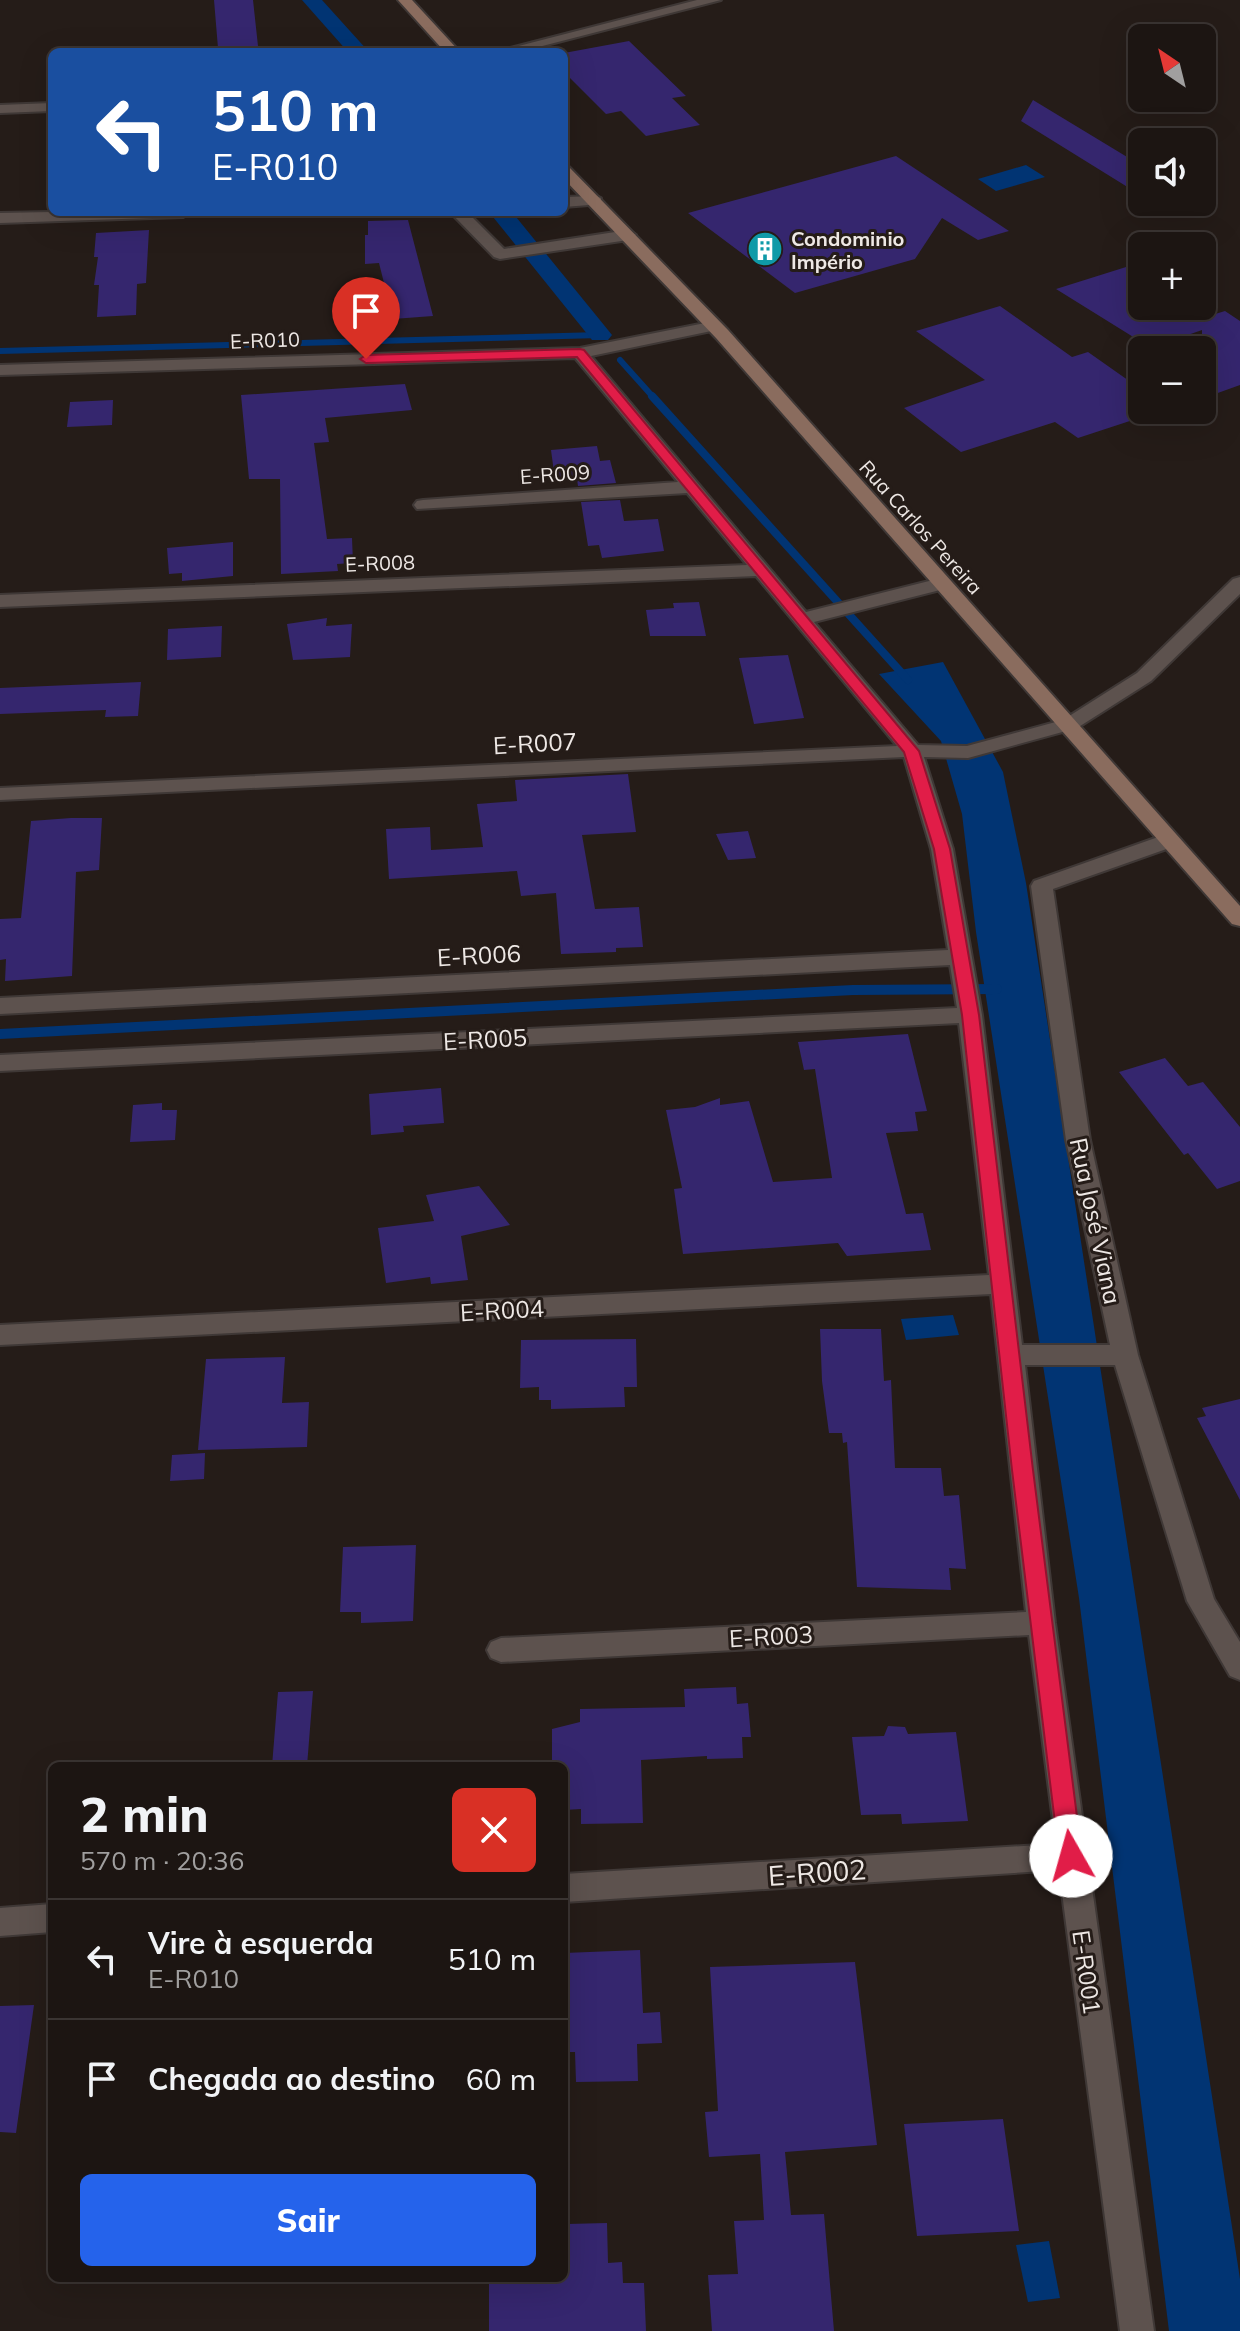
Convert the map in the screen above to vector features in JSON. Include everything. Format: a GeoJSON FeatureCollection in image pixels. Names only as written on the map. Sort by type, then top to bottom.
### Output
{"type":"FeatureCollection","features":[{"type":"Feature","properties":{"kind":"street"},"geometry":{"type":"LineString","coordinates":[[405,0],[449,48]]}},
{"type":"Feature","properties":{"kind":"street"},"geometry":{"type":"LineString","coordinates":[[518,48],[714,0]]}},
{"type":"Feature","properties":{"kind":"street"},"geometry":{"type":"LineString","coordinates":[[0,109],[48,107]]}},
{"type":"Feature","properties":{"kind":"street","name":"Rua Carlos Pereira"},"geometry":{"type":"LineString","coordinates":[[568,174],[715,326],[1240,919]]}},
{"type":"Feature","properties":{"kind":"street"},"geometry":{"type":"LineString","coordinates":[[568,202],[596,201]]}},
{"type":"Feature","properties":{"kind":"street"},"geometry":{"type":"LineString","coordinates":[[0,218],[61,216]]}},
{"type":"Feature","properties":{"kind":"street"},"geometry":{"type":"LineString","coordinates":[[462,216],[500,254],[628,235]]}},
{"type":"Feature","properties":{"kind":"street","name":"E-R010"},"geometry":{"type":"LineString","coordinates":[[0,370],[580,353],[715,326]]}},
{"type":"Feature","properties":{"kind":"street","name":"E-R001"},"geometry":{"type":"LineString","coordinates":[[580,353],[912,751],[942,849],[971,1015],[1041,1623],[1137,2331]]}},
{"type":"Feature","properties":{"kind":"street","name":"E-R009"},"geometry":{"type":"LineString","coordinates":[[423,505],[690,487]]}},
{"type":"Feature","properties":{"kind":"street","name":"E-R008"},"geometry":{"type":"LineString","coordinates":[[0,601],[761,570]]}},
{"type":"Feature","properties":{"kind":"street","name":"E-R007"},"geometry":{"type":"LineString","coordinates":[[0,794],[912,751],[968,752],[1070,724],[1144,677],[1240,583]]}},
{"type":"Feature","properties":{"kind":"street"},"geometry":{"type":"LineString","coordinates":[[801,618],[833,613],[941,584]]}},
{"type":"Feature","properties":{"kind":"street","name":"Rua José Viana"},"geometry":{"type":"LineString","coordinates":[[1168,841],[1042,886],[1078,1140],[1125,1355],[1201,1601],[1240,1668]]}},
{"type":"Feature","properties":{"kind":"street","name":"E-R006"},"geometry":{"type":"LineString","coordinates":[[0,1006],[960,957]]}},
{"type":"Feature","properties":{"kind":"street","name":"E-R005"},"geometry":{"type":"LineString","coordinates":[[0,1063],[971,1015]]}},
{"type":"Feature","properties":{"kind":"street","name":"E-R004"},"geometry":{"type":"LineString","coordinates":[[0,1335],[1003,1284]]}},
{"type":"Feature","properties":{"kind":"street"},"geometry":{"type":"LineString","coordinates":[[1010,1355],[1125,1355]]}},
{"type":"Feature","properties":{"kind":"street","name":"E-R003"},"geometry":{"type":"LineString","coordinates":[[501,1650],[1041,1623]]}},
{"type":"Feature","properties":{"kind":"street","name":"E-R002"},"geometry":{"type":"LineString","coordinates":[[568,1888],[1071,1856]]}},
{"type":"Feature","properties":{"kind":"street"},"geometry":{"type":"LineString","coordinates":[[0,1922],[48,1918]]}},
{"type":"Feature","properties":{"kind":"water"},"geometry":{"type":"Polygon","coordinates":[[[1026,165],[1045,177],[996,191],[978,179],[1026,165]]]}},
{"type":"Feature","properties":{"kind":"water"},"geometry":{"type":"Polygon","coordinates":[[[943,662],[1003,772],[1026,883],[1240,2279],[1240,2331],[1169,2331],[1079,1598],[976,932],[962,814],[941,741],[879,674],[943,662]]]}},
{"type":"Feature","properties":{"kind":"water"},"geometry":{"type":"Polygon","coordinates":[[[953,1315],[959,1335],[906,1340],[901,1319],[953,1315]]]}},
{"type":"Feature","properties":{"kind":"water"},"geometry":{"type":"Polygon","coordinates":[[[1049,2241],[1060,2298],[1028,2302],[1016,2245],[1049,2241]]]}},
{"type":"Feature","properties":{"kind":"building"},"geometry":{"type":"Polygon","coordinates":[[[214,0],[253,0],[258,46],[218,48],[214,0]]]}},
{"type":"Feature","properties":{"kind":"building"},"geometry":{"type":"Polygon","coordinates":[[[629,41],[686,96],[672,98],[700,125],[646,136],[621,111],[606,114],[568,76],[568,52],[629,41]]]}},
{"type":"Feature","properties":{"kind":"building"},"geometry":{"type":"Polygon","coordinates":[[[1033,100],[1128,158],[1128,187],[1021,121],[1033,100]]]}},
{"type":"Feature","properties":{"kind":"building"},"geometry":{"type":"Polygon","coordinates":[[[896,156],[1009,231],[978,240],[942,218],[915,259],[795,293],[688,213],[896,156]]]}},
{"type":"Feature","properties":{"kind":"building"},"geometry":{"type":"Polygon","coordinates":[[[408,220],[433,316],[393,319],[379,263],[365,264],[365,235],[368,235],[368,221],[408,220]]]}},
{"type":"Feature","properties":{"kind":"building"},"geometry":{"type":"Polygon","coordinates":[[[149,230],[146,283],[137,284],[136,315],[97,317],[99,285],[94,285],[98,257],[94,257],[96,233],[149,230]]]}},
{"type":"Feature","properties":{"kind":"building"},"geometry":{"type":"Polygon","coordinates":[[[1128,266],[1128,320],[1216,320],[1216,314],[1225,311],[1240,321],[1240,385],[1216,394],[1216,336],[1202,336],[1202,330],[1185,336],[1132,336],[1056,289],[1128,266]]]}},
{"type":"Feature","properties":{"kind":"building"},"geometry":{"type":"Polygon","coordinates":[[[1000,306],[1072,357],[1088,352],[1128,380],[1128,422],[1078,438],[1055,422],[961,452],[904,408],[985,380],[916,331],[1000,306]]]}},
{"type":"Feature","properties":{"kind":"building"},"geometry":{"type":"Polygon","coordinates":[[[405,384],[412,410],[325,418],[329,442],[314,443],[327,539],[352,538],[353,563],[337,564],[338,571],[281,574],[280,479],[249,479],[241,395],[405,384]]]}},
{"type":"Feature","properties":{"kind":"building"},"geometry":{"type":"Polygon","coordinates":[[[113,400],[112,425],[67,427],[70,402],[113,400]]]}},
{"type":"Feature","properties":{"kind":"building"},"geometry":{"type":"Polygon","coordinates":[[[597,446],[600,461],[610,460],[616,483],[578,486],[577,479],[555,480],[551,450],[597,446]]]}},
{"type":"Feature","properties":{"kind":"building"},"geometry":{"type":"Polygon","coordinates":[[[620,500],[624,521],[658,519],[664,551],[602,558],[599,545],[588,546],[581,502],[620,500]]]}},
{"type":"Feature","properties":{"kind":"building"},"geometry":{"type":"Polygon","coordinates":[[[233,542],[233,576],[182,581],[182,573],[169,574],[167,548],[233,542]]]}},
{"type":"Feature","properties":{"kind":"building"},"geometry":{"type":"Polygon","coordinates":[[[699,602],[706,636],[650,636],[646,610],[674,608],[673,603],[699,602]]]}},
{"type":"Feature","properties":{"kind":"building"},"geometry":{"type":"Polygon","coordinates":[[[327,618],[326,626],[352,624],[350,657],[293,660],[287,624],[327,618]]]}},
{"type":"Feature","properties":{"kind":"building"},"geometry":{"type":"Polygon","coordinates":[[[222,626],[221,657],[167,660],[168,629],[222,626]]]}},
{"type":"Feature","properties":{"kind":"building"},"geometry":{"type":"Polygon","coordinates":[[[788,655],[804,718],[754,724],[739,658],[788,655]]]}},
{"type":"Feature","properties":{"kind":"building"},"geometry":{"type":"Polygon","coordinates":[[[141,682],[138,716],[105,717],[106,710],[0,714],[0,688],[141,682]]]}},
{"type":"Feature","properties":{"kind":"building"},"geometry":{"type":"Polygon","coordinates":[[[628,774],[636,832],[582,835],[595,909],[639,907],[643,947],[616,948],[616,952],[561,954],[556,893],[521,896],[517,871],[389,879],[386,829],[430,827],[431,850],[483,847],[477,804],[517,801],[515,780],[628,774]]]}},
{"type":"Feature","properties":{"kind":"building"},"geometry":{"type":"Polygon","coordinates":[[[102,818],[99,870],[76,872],[72,976],[5,981],[6,959],[0,960],[0,919],[21,918],[31,821],[102,818]]]}},
{"type":"Feature","properties":{"kind":"building"},"geometry":{"type":"Polygon","coordinates":[[[748,831],[756,858],[728,860],[716,834],[748,831]]]}},
{"type":"Feature","properties":{"kind":"building"},"geometry":{"type":"Polygon","coordinates":[[[908,1034],[927,1111],[915,1112],[918,1131],[886,1133],[906,1214],[923,1213],[931,1250],[847,1256],[838,1243],[683,1254],[674,1189],[682,1188],[666,1110],[695,1107],[720,1098],[720,1105],[749,1101],[773,1182],[832,1178],[815,1069],[804,1070],[798,1042],[908,1034]]]}},
{"type":"Feature","properties":{"kind":"building"},"geometry":{"type":"Polygon","coordinates":[[[1165,1058],[1188,1086],[1203,1082],[1240,1127],[1240,1181],[1217,1189],[1188,1153],[1184,1155],[1119,1072],[1165,1058]]]}},
{"type":"Feature","properties":{"kind":"building"},"geometry":{"type":"Polygon","coordinates":[[[441,1088],[444,1123],[403,1126],[404,1132],[371,1135],[369,1094],[441,1088]]]}},
{"type":"Feature","properties":{"kind":"building"},"geometry":{"type":"Polygon","coordinates":[[[162,1103],[162,1110],[177,1110],[175,1140],[130,1142],[133,1105],[162,1103]]]}},
{"type":"Feature","properties":{"kind":"building"},"geometry":{"type":"Polygon","coordinates":[[[479,1186],[510,1225],[461,1236],[468,1280],[431,1284],[430,1277],[386,1283],[378,1228],[434,1221],[426,1195],[479,1186]]]}},
{"type":"Feature","properties":{"kind":"building"},"geometry":{"type":"Polygon","coordinates":[[[820,1329],[881,1329],[884,1381],[891,1380],[895,1468],[941,1468],[944,1496],[959,1495],[966,1569],[949,1568],[951,1590],[857,1587],[847,1442],[843,1443],[842,1433],[829,1433],[822,1381],[820,1329]]]}},
{"type":"Feature","properties":{"kind":"building"},"geometry":{"type":"Polygon","coordinates":[[[636,1339],[637,1387],[624,1387],[625,1407],[551,1409],[551,1400],[539,1400],[539,1387],[520,1388],[521,1340],[636,1339]]]}},
{"type":"Feature","properties":{"kind":"building"},"geometry":{"type":"Polygon","coordinates":[[[285,1357],[282,1403],[309,1402],[307,1447],[198,1450],[206,1359],[285,1357]]]}},
{"type":"Feature","properties":{"kind":"building"},"geometry":{"type":"Polygon","coordinates":[[[1240,1399],[1240,1500],[1197,1418],[1206,1416],[1202,1408],[1240,1399]]]}},
{"type":"Feature","properties":{"kind":"building"},"geometry":{"type":"Polygon","coordinates":[[[205,1453],[204,1479],[170,1481],[172,1455],[205,1453]]]}},
{"type":"Feature","properties":{"kind":"building"},"geometry":{"type":"Polygon","coordinates":[[[416,1545],[413,1621],[361,1623],[361,1612],[340,1612],[343,1547],[416,1545]]]}},
{"type":"Feature","properties":{"kind":"building"},"geometry":{"type":"Polygon","coordinates":[[[736,1687],[737,1704],[748,1703],[751,1737],[742,1737],[743,1758],[707,1759],[707,1756],[641,1760],[643,1823],[581,1824],[581,1809],[568,1810],[568,1762],[552,1762],[552,1729],[580,1722],[580,1709],[685,1707],[684,1689],[736,1687]]]}},
{"type":"Feature","properties":{"kind":"building"},"geometry":{"type":"Polygon","coordinates":[[[313,1691],[307,1762],[272,1762],[278,1692],[313,1691]]]}},
{"type":"Feature","properties":{"kind":"building"},"geometry":{"type":"Polygon","coordinates":[[[888,1726],[905,1727],[908,1734],[956,1732],[968,1821],[902,1824],[901,1814],[861,1815],[852,1737],[884,1736],[888,1726]]]}},
{"type":"Feature","properties":{"kind":"building"},"geometry":{"type":"Polygon","coordinates":[[[640,1950],[643,2013],[660,2012],[662,2043],[637,2044],[638,2081],[576,2082],[575,2052],[568,2052],[568,1953],[640,1950]]]}},
{"type":"Feature","properties":{"kind":"building"},"geometry":{"type":"Polygon","coordinates":[[[855,1962],[877,2145],[785,2152],[791,2215],[824,2214],[834,2331],[712,2331],[708,2275],[738,2274],[734,2221],[764,2220],[760,2154],[709,2157],[705,2112],[718,2111],[710,1967],[855,1962]]]}},
{"type":"Feature","properties":{"kind":"building"},"geometry":{"type":"Polygon","coordinates":[[[34,2005],[16,2133],[0,2132],[0,2006],[34,2005]]]}},
{"type":"Feature","properties":{"kind":"building"},"geometry":{"type":"Polygon","coordinates":[[[1003,2119],[1019,2231],[917,2236],[904,2124],[1003,2119]]]}},
{"type":"Feature","properties":{"kind":"building"},"geometry":{"type":"Polygon","coordinates":[[[607,2223],[608,2263],[622,2262],[623,2283],[644,2283],[646,2331],[489,2331],[489,2282],[568,2282],[568,2224],[607,2223]]]}},
{"type":"Feature","properties":{"kind":"waterway"},"geometry":{"type":"LineString","coordinates":[[312,0],[355,48]]}},
{"type":"Feature","properties":{"kind":"waterway"},"geometry":{"type":"LineString","coordinates":[[503,216],[600,335]]}},
{"type":"Feature","properties":{"kind":"waterway"},"geometry":{"type":"LineString","coordinates":[[0,351],[600,335]]}},
{"type":"Feature","properties":{"kind":"waterway"},"geometry":{"type":"LineString","coordinates":[[620,360],[654,398]]}},
{"type":"Feature","properties":{"kind":"waterway"},"geometry":{"type":"LineString","coordinates":[[652,396],[908,680]]}},
{"type":"Feature","properties":{"kind":"waterway"},"geometry":{"type":"LineString","coordinates":[[0,1034],[853,990],[997,989]]}},
{"type":"Feature","properties":{"kind":"place","name":"Condominio Império"},"geometry":{"type":"Point","coordinates":[765,249]}},
{"type":"Feature","properties":{"kind":"route"},"geometry":{"type":"LineString","coordinates":[[366,359],[580,353],[912,751],[942,849],[971,1015],[1022,1470],[1071,1856]]}}]}
